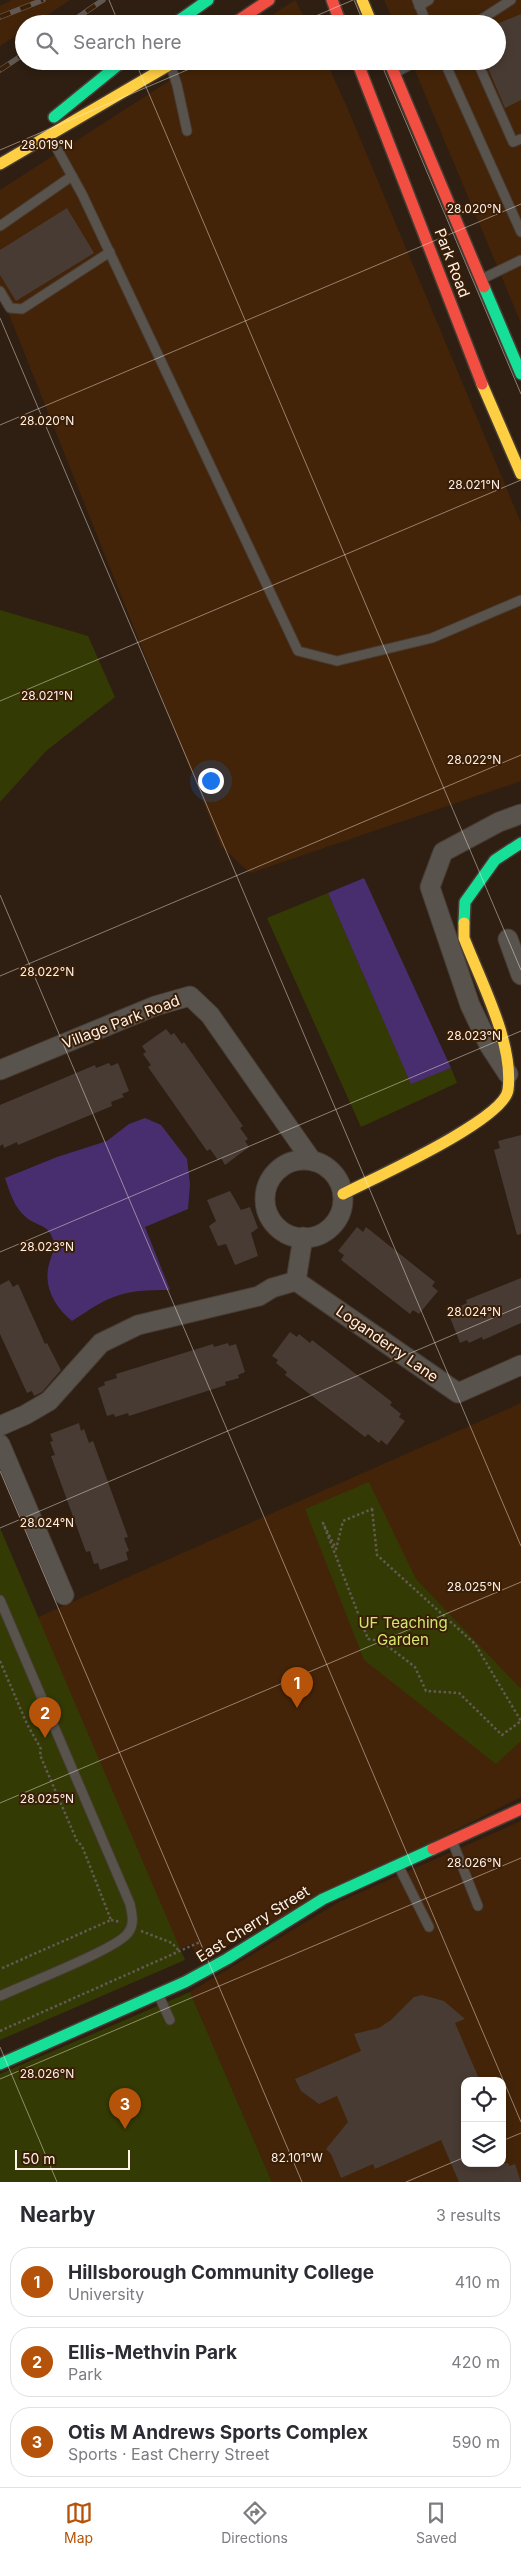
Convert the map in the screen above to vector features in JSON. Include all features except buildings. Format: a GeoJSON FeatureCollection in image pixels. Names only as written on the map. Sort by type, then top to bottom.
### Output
{"type":"FeatureCollection","features":[{"type":"Feature","properties":{"kind":"main road"},"geometry":{"type":"LineString","coordinates":[[187,15],[208,0]]}},
{"type":"Feature","properties":{"kind":"main road"},"geometry":{"type":"LineString","coordinates":[[246,15],[269,0]]}},
{"type":"Feature","properties":{"kind":"main road"},"geometry":{"type":"LineString","coordinates":[[332,0],[338,15]]}},
{"type":"Feature","properties":{"kind":"main road"},"geometry":{"type":"LineString","coordinates":[[362,0],[368,15]]}},
{"type":"Feature","properties":{"kind":"main road"},"geometry":{"type":"LineString","coordinates":[[0,160],[112,70]]}},
{"type":"Feature","properties":{"kind":"main road"},"geometry":{"type":"LineString","coordinates":[[0,164],[161,70]]}},
{"type":"Feature","properties":{"kind":"main road","name":"Park Road"},"geometry":{"type":"LineString","coordinates":[[360,70],[479,377],[521,474]]}},
{"type":"Feature","properties":{"kind":"main road","name":"Park Road"},"geometry":{"type":"LineString","coordinates":[[393,70],[521,374]]}},
{"type":"Feature","properties":{"kind":"main road"},"geometry":{"type":"LineString","coordinates":[[343,1194],[474,1125],[494,1110],[508,1092],[508,1074],[514,1045],[464,938],[465,902],[497,858],[521,843]]}},
{"type":"Feature","properties":{"kind":"main road","name":"East Cherry Street"},"geometry":{"type":"LineString","coordinates":[[0,2064],[158,1994],[216,1966],[323,1899],[521,1809]]}},
{"type":"Feature","properties":{"kind":"street"},"geometry":{"type":"LineString","coordinates":[[508,1074],[489,1045],[470,1005],[445,936],[430,887],[444,852],[479,833],[521,814]]}},
{"type":"Feature","properties":{"kind":"street"},"geometry":{"type":"LineString","coordinates":[[479,833],[497,858]]}},
{"type":"Feature","properties":{"kind":"street"},"geometry":{"type":"LineString","coordinates":[[445,936],[464,930]]}},
{"type":"Feature","properties":{"kind":"street"},"geometry":{"type":"LineString","coordinates":[[508,939],[521,975]]}},
{"type":"Feature","properties":{"kind":"street","name":"Village Park Road"},"geometry":{"type":"LineString","coordinates":[[0,1070],[155,1006],[190,996],[210,1015],[312,1161],[329,1168],[338,1178],[343,1194]]}},
{"type":"Feature","properties":{"kind":"street"},"geometry":{"type":"LineString","coordinates":[[312,1161],[292,1162],[281,1168],[272,1177],[267,1189],[267,1208],[275,1224],[285,1233],[302,1237],[322,1234],[340,1216],[343,1194]]}},
{"type":"Feature","properties":{"kind":"street"},"geometry":{"type":"LineString","coordinates":[[0,1426],[26,1415],[49,1401],[101,1343],[138,1325],[259,1296],[272,1288],[296,1281],[302,1237]]}},
{"type":"Feature","properties":{"kind":"street","name":"Loganderry Lane"},"geometry":{"type":"LineString","coordinates":[[296,1281],[458,1393],[521,1365]]}},
{"type":"Feature","properties":{"kind":"street"},"geometry":{"type":"LineString","coordinates":[[0,1444],[64,1596]]}},
{"type":"Feature","properties":{"kind":"lane"},"geometry":{"type":"LineString","coordinates":[[423,15],[418,3],[429,0]]}},
{"type":"Feature","properties":{"kind":"lane"},"geometry":{"type":"LineString","coordinates":[[488,15],[511,0]]}},
{"type":"Feature","properties":{"kind":"lane"},"geometry":{"type":"LineString","coordinates":[[174,70],[187,131]]}},
{"type":"Feature","properties":{"kind":"lane"},"geometry":{"type":"LineString","coordinates":[[394,73],[400,70]]}},
{"type":"Feature","properties":{"kind":"lane"},"geometry":{"type":"LineString","coordinates":[[448,70],[521,232]]}},
{"type":"Feature","properties":{"kind":"lane"},"geometry":{"type":"LineString","coordinates":[[481,70],[513,142],[521,139]]}},
{"type":"Feature","properties":{"kind":"lane"},"geometry":{"type":"LineString","coordinates":[[49,136],[72,176],[110,252],[298,651],[337,662],[432,638],[521,600]]}},
{"type":"Feature","properties":{"kind":"lane"},"geometry":{"type":"LineString","coordinates":[[0,226],[72,176]]}},
{"type":"Feature","properties":{"kind":"lane"},"geometry":{"type":"LineString","coordinates":[[0,291],[10,308],[22,310],[110,252]]}},
{"type":"Feature","properties":{"kind":"lane"},"geometry":{"type":"LineString","coordinates":[[482,279],[521,260]]}},
{"type":"Feature","properties":{"kind":"lane"},"geometry":{"type":"LineString","coordinates":[[0,1600],[130,1904],[132,1920],[129,1933],[112,1946],[0,1996]]}},
{"type":"Feature","properties":{"kind":"lane"},"geometry":{"type":"LineString","coordinates":[[452,1840],[478,1906]]}},
{"type":"Feature","properties":{"kind":"lane"},"geometry":{"type":"LineString","coordinates":[[398,1865],[429,1927]]}},
{"type":"Feature","properties":{"kind":"lane"},"geometry":{"type":"LineString","coordinates":[[158,1994],[170,2020]]}},
{"type":"Feature","properties":{"kind":"path"},"geometry":{"type":"LineString","coordinates":[[372,1509],[377,1555],[475,1644],[521,1721],[502,1735],[459,1693],[426,1691],[415,1667],[381,1641],[368,1639],[322,1523],[336,1549],[343,1521],[372,1509]]}},
{"type":"Feature","properties":{"kind":"path"},"geometry":{"type":"LineString","coordinates":[[0,1661],[40,1749],[40,1755],[77,1840],[82,1846],[111,1920]]}},
{"type":"Feature","properties":{"kind":"path"},"geometry":{"type":"LineString","coordinates":[[0,1969],[111,1920],[122,1922]]}},
{"type":"Feature","properties":{"kind":"path"},"geometry":{"type":"LineString","coordinates":[[140,1930],[172,1943],[179,1951]]}},
{"type":"Feature","properties":{"kind":"path"},"geometry":{"type":"LineString","coordinates":[[0,2031],[200,1942]]}},
{"type":"Feature","properties":{"kind":"shaded area"},"geometry":{"type":"Polygon","coordinates":[[[12,0],[70,0],[48,15],[15,15],[15,36],[0,46],[0,6],[12,0]]]}},
{"type":"Feature","properties":{"kind":"shaded area"},"geometry":{"type":"Polygon","coordinates":[[[295,0],[303,15],[272,15],[295,0]]]}},
{"type":"Feature","properties":{"kind":"shaded area"},"geometry":{"type":"Polygon","coordinates":[[[384,0],[521,0],[521,323],[415,70],[506,70],[506,15],[391,15],[384,0]]]}},
{"type":"Feature","properties":{"kind":"shaded area"},"geometry":{"type":"Polygon","coordinates":[[[186,70],[330,70],[521,523],[521,781],[250,873],[221,846],[0,292],[0,190],[186,70]]]}},
{"type":"Feature","properties":{"kind":"shaded area"},"geometry":{"type":"Polygon","coordinates":[[[364,878],[451,1068],[411,1084],[328,893],[364,878]]]}},
{"type":"Feature","properties":{"kind":"shaded area"},"geometry":{"type":"Polygon","coordinates":[[[145,1118],[161,1125],[187,1159],[190,1184],[188,1209],[145,1227],[170,1290],[140,1291],[118,1295],[72,1321],[60,1309],[49,1288],[48,1272],[54,1244],[52,1236],[46,1229],[27,1218],[19,1210],[5,1178],[57,1157],[107,1141],[129,1124],[145,1118]]]}},
{"type":"Feature","properties":{"kind":"shaded area"},"geometry":{"type":"Polygon","coordinates":[[[521,1403],[521,1797],[199,1960],[191,1944],[179,1949],[36,1618],[521,1403]]]}},
{"type":"Feature","properties":{"kind":"shaded area"},"geometry":{"type":"Polygon","coordinates":[[[521,1821],[521,2182],[272,2182],[190,1992],[339,1902],[521,1821]]]}},
{"type":"Feature","properties":{"kind":"green space"},"geometry":{"type":"Polygon","coordinates":[[[0,610],[88,636],[115,697],[46,751],[0,802],[0,610]]]}},
{"type":"Feature","properties":{"kind":"green space"},"geometry":{"type":"Polygon","coordinates":[[[328,893],[411,1083],[451,1068],[457,1083],[361,1127],[267,918],[328,893]]]}},
{"type":"Feature","properties":{"kind":"green space","name":"UF Teaching Garden"},"geometry":{"type":"Polygon","coordinates":[[[369,1482],[416,1579],[521,1689],[521,1741],[496,1764],[364,1660],[305,1509],[369,1482]]]}},
{"type":"Feature","properties":{"kind":"green space"},"geometry":{"type":"Polygon","coordinates":[[[0,1528],[185,1960],[0,2040],[0,1528]]]}},
{"type":"Feature","properties":{"kind":"green space"},"geometry":{"type":"Polygon","coordinates":[[[190,1992],[272,2182],[0,2182],[0,2074],[190,1992]]]}},
{"type":"Feature","properties":{"kind":"railway"},"geometry":{"type":"LineString","coordinates":[[0,17],[43,0]]}},
{"type":"Feature","properties":{"kind":"railway"},"geometry":{"type":"LineString","coordinates":[[81,15],[103,0]]}},
{"type":"Feature","properties":{"kind":"railway"},"geometry":{"type":"LineString","coordinates":[[0,70],[15,60]]}},
{"type":"Feature","properties":{"kind":"traffic: fast"},"geometry":{"type":"LineString","coordinates":[[187,15],[208,0]]}},
{"type":"Feature","properties":{"kind":"traffic: fast"},"geometry":{"type":"LineString","coordinates":[[54,117],[112,70]]}},
{"type":"Feature","properties":{"kind":"traffic: fast"},"geometry":{"type":"LineString","coordinates":[[484,287],[521,374]]}},
{"type":"Feature","properties":{"kind":"traffic: fast"},"geometry":{"type":"LineString","coordinates":[[464,923],[465,902],[495,860],[521,843]]}},
{"type":"Feature","properties":{"kind":"traffic: fast"},"geometry":{"type":"LineString","coordinates":[[0,2064],[185,1982],[227,1959],[323,1899],[433,1849]]}},
{"type":"Feature","properties":{"kind":"traffic: slow"},"geometry":{"type":"LineString","coordinates":[[362,0],[368,15]]}},
{"type":"Feature","properties":{"kind":"traffic: slow"},"geometry":{"type":"LineString","coordinates":[[0,164],[161,70]]}},
{"type":"Feature","properties":{"kind":"traffic: slow"},"geometry":{"type":"LineString","coordinates":[[482,384],[521,474]]}},
{"type":"Feature","properties":{"kind":"traffic: slow"},"geometry":{"type":"LineString","coordinates":[[343,1194],[435,1148],[462,1132],[485,1117],[501,1102],[508,1090],[509,1072],[501,1033],[495,1013],[464,938],[464,923]]}},
{"type":"Feature","properties":{"kind":"traffic: jam"},"geometry":{"type":"LineString","coordinates":[[246,15],[269,0]]}},
{"type":"Feature","properties":{"kind":"traffic: jam"},"geometry":{"type":"LineString","coordinates":[[332,0],[338,15]]}},
{"type":"Feature","properties":{"kind":"traffic: jam"},"geometry":{"type":"LineString","coordinates":[[360,70],[482,384]]}},
{"type":"Feature","properties":{"kind":"traffic: jam"},"geometry":{"type":"LineString","coordinates":[[393,70],[484,287]]}},
{"type":"Feature","properties":{"kind":"traffic: jam"},"geometry":{"type":"LineString","coordinates":[[433,1849],[521,1809]]}},
{"type":"Feature","properties":{"kind":"place","name":"Hillsborough Community College"},"geometry":{"type":"Point","coordinates":[297,1708]}},
{"type":"Feature","properties":{"kind":"place","name":"Ellis-Methvin Park"},"geometry":{"type":"Point","coordinates":[45,1738]}},
{"type":"Feature","properties":{"kind":"place","name":"Otis M Andrews Sports Complex"},"geometry":{"type":"Point","coordinates":[125,2129]}}]}
